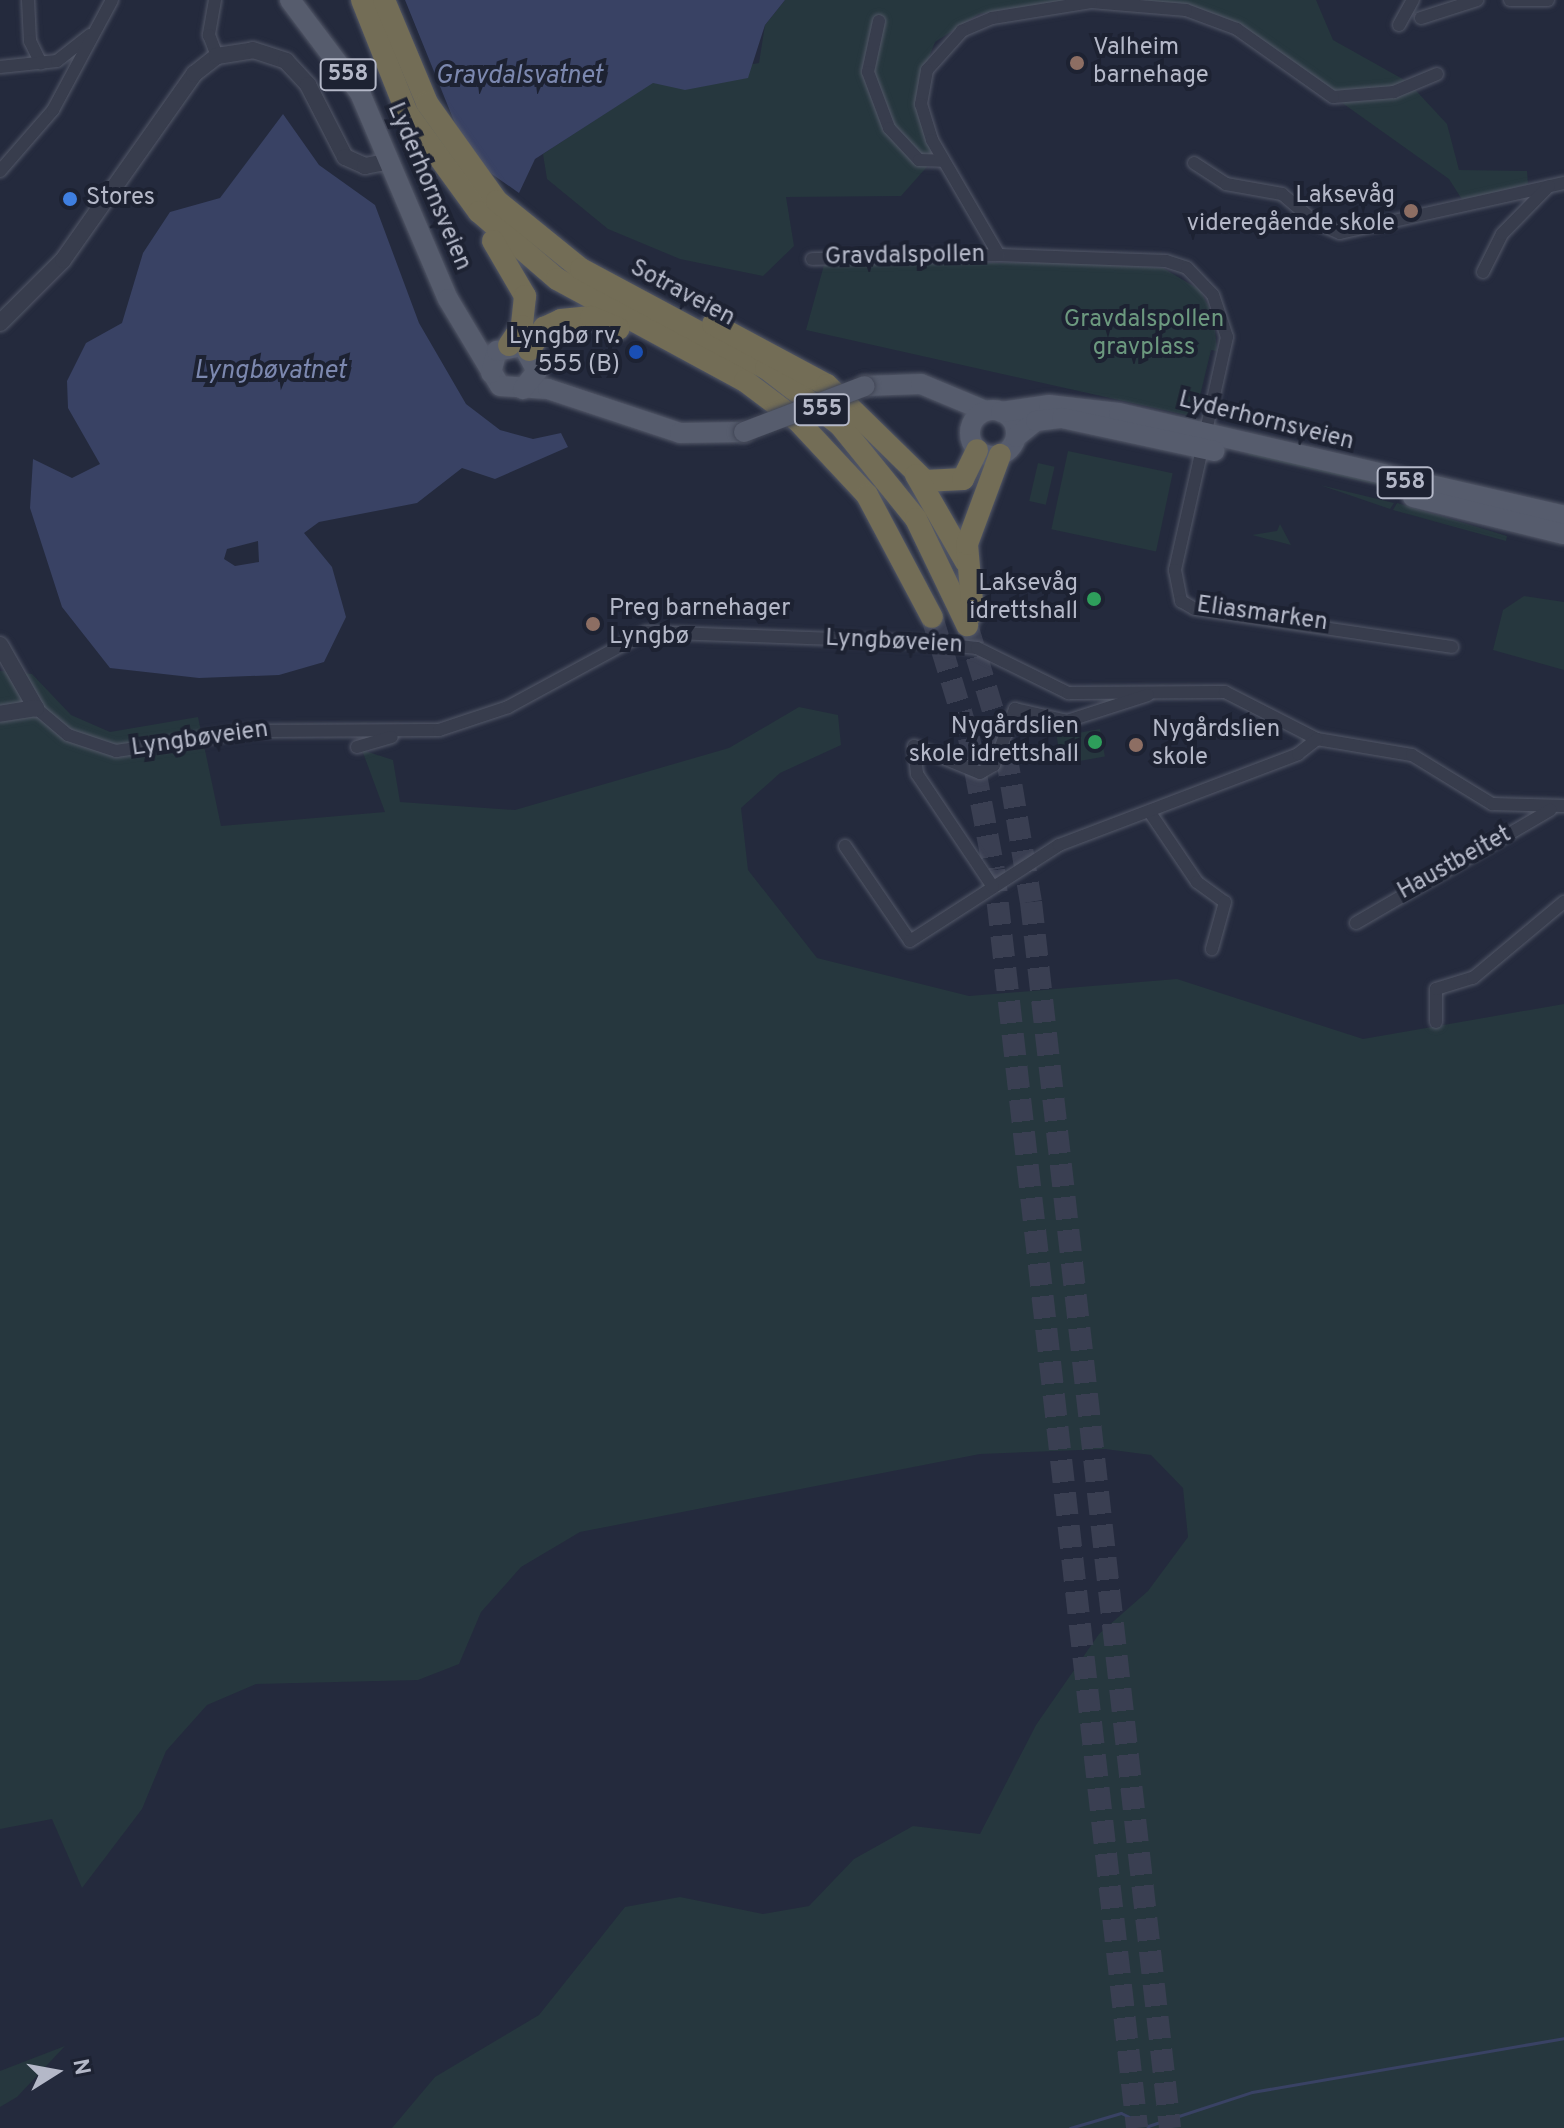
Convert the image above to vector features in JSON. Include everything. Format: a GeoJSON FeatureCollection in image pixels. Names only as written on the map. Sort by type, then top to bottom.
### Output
{"type":"FeatureCollection","features":[{"type":"Feature","properties":{"kind":"highway","name":"Sotraveien"},"geometry":{"type":"LineString","coordinates":[[362,0],[391,82],[428,150],[479,212],[548,272],[745,381],[839,461],[886,525],[932,617]]}},
{"type":"Feature","properties":{"kind":"highway","name":"Sotraveien"},"geometry":{"type":"LineString","coordinates":[[384,0],[411,71],[470,170],[523,226],[597,278],[766,368],[840,425],[916,519],[971,622],[966,562]]}},
{"type":"Feature","properties":{"kind":"highway","name":"555"},"geometry":{"type":"LineString","coordinates":[[428,150],[444,187],[519,274],[525,317],[519,352]]}},
{"type":"Feature","properties":{"kind":"highway","name":"555"},"geometry":{"type":"LineString","coordinates":[[597,278],[725,329],[811,374],[916,474],[933,484],[957,483],[974,439]]}},
{"type":"Feature","properties":{"kind":"highway","name":"555"},"geometry":{"type":"LineString","coordinates":[[519,352],[551,323],[602,321],[760,407],[839,461]]}},
{"type":"Feature","properties":{"kind":"highway","name":"555"},"geometry":{"type":"LineString","coordinates":[[966,562],[977,505],[1000,455]]}},
{"type":"Feature","properties":{"kind":"highway","name":"555"},"geometry":{"type":"LineString","coordinates":[[916,474],[966,562]]}},
{"type":"Feature","properties":{"kind":"main road","name":"Lyderhornsveien"},"geometry":{"type":"LineString","coordinates":[[290,0],[350,77],[459,318],[491,373]]}},
{"type":"Feature","properties":{"kind":"main road","name":"558"},"geometry":{"type":"LineString","coordinates":[[459,318],[519,352],[610,412]]}},
{"type":"Feature","properties":{"kind":"main road"},"geometry":{"type":"LineString","coordinates":[[491,373],[519,352]]}},
{"type":"Feature","properties":{"kind":"main road"},"geometry":{"type":"LineString","coordinates":[[519,352],[523,389]]}},
{"type":"Feature","properties":{"kind":"main road","name":"558"},"geometry":{"type":"LineString","coordinates":[[491,373],[507,390],[548,389],[610,412]]}},
{"type":"Feature","properties":{"kind":"main road","name":"Lyderhornsveien"},"geometry":{"type":"LineString","coordinates":[[610,412],[695,435],[744,432],[865,386],[902,381],[943,389],[994,411],[1086,408],[1204,442],[1564,534]]}},
{"type":"Feature","properties":{"kind":"main road"},"geometry":{"type":"LineString","coordinates":[[943,389],[974,439],[1000,455]]}},
{"type":"Feature","properties":{"kind":"main road"},"geometry":{"type":"LineString","coordinates":[[974,439],[994,411],[1016,437]]}},
{"type":"Feature","properties":{"kind":"main road","name":"Lyderhornsveien"},"geometry":{"type":"LineString","coordinates":[[1016,437],[1036,421],[1062,418],[1204,442],[1564,516]]}},
{"type":"Feature","properties":{"kind":"main road","name":"558"},"geometry":{"type":"LineString","coordinates":[[1000,455],[1016,437]]}},
{"type":"Feature","properties":{"kind":"street"},"geometry":{"type":"LineString","coordinates":[[28,0],[30,41],[41,64]]}},
{"type":"Feature","properties":{"kind":"street"},"geometry":{"type":"LineString","coordinates":[[0,171],[53,110],[112,0]]}},
{"type":"Feature","properties":{"kind":"street"},"geometry":{"type":"LineString","coordinates":[[215,0],[209,35],[217,56]]}},
{"type":"Feature","properties":{"kind":"street"},"geometry":{"type":"LineString","coordinates":[[1399,25],[1413,0]]}},
{"type":"Feature","properties":{"kind":"street"},"geometry":{"type":"LineString","coordinates":[[1421,18],[1477,0]]}},
{"type":"Feature","properties":{"kind":"street"},"geometry":{"type":"LineString","coordinates":[[1510,0],[1548,0]]}},
{"type":"Feature","properties":{"kind":"street","name":"Gravdalspollen"},"geometry":{"type":"LineString","coordinates":[[999,255],[943,161],[923,120],[927,70],[950,40],[992,18],[1091,2],[1186,10],[1241,31],[1333,97],[1394,92],[1437,74]]}},
{"type":"Feature","properties":{"kind":"street"},"geometry":{"type":"LineString","coordinates":[[879,21],[868,72],[897,142],[919,160],[943,161]]}},
{"type":"Feature","properties":{"kind":"street"},"geometry":{"type":"LineString","coordinates":[[0,67],[41,64],[66,57],[96,30]]}},
{"type":"Feature","properties":{"kind":"street"},"geometry":{"type":"LineString","coordinates":[[0,323],[63,260],[194,74],[217,56],[253,50],[286,61],[308,85],[345,157],[365,166],[390,161]]}},
{"type":"Feature","properties":{"kind":"street"},"geometry":{"type":"LineString","coordinates":[[1194,163],[1226,184],[1282,194],[1315,222],[1340,233],[1564,183]]}},
{"type":"Feature","properties":{"kind":"street"},"geometry":{"type":"LineString","coordinates":[[1483,272],[1502,234],[1549,186]]}},
{"type":"Feature","properties":{"kind":"street","name":"Gravdalspollen"},"geometry":{"type":"LineString","coordinates":[[812,259],[999,255],[1146,258],[1181,264],[1203,280],[1227,337],[1204,442]]}},
{"type":"Feature","properties":{"kind":"street","name":"Eliasmarken"},"geometry":{"type":"LineString","coordinates":[[1204,442],[1175,570],[1187,606],[1452,647]]}},
{"type":"Feature","properties":{"kind":"street","name":"Lyngbøveien"},"geometry":{"type":"LineString","coordinates":[[0,645],[36,708],[68,735],[116,751],[252,731],[401,730],[484,718],[606,649],[653,631],[966,646],[1068,693],[1158,691],[1234,695],[1317,739],[1412,755],[1492,804],[1560,806]]}},
{"type":"Feature","properties":{"kind":"street"},"geometry":{"type":"LineString","coordinates":[[993,887],[916,766],[917,745],[961,767],[988,771],[1015,709],[1067,721],[1158,691]]}},
{"type":"Feature","properties":{"kind":"street"},"geometry":{"type":"LineString","coordinates":[[0,714],[36,708]]}},
{"type":"Feature","properties":{"kind":"street","name":"Lyngbøveien"},"geometry":{"type":"LineString","coordinates":[[357,747],[401,730]]}},
{"type":"Feature","properties":{"kind":"street"},"geometry":{"type":"LineString","coordinates":[[845,846],[910,941],[1068,841],[1151,814],[1317,739]]}},
{"type":"Feature","properties":{"kind":"street","name":"Haustbeitet"},"geometry":{"type":"LineString","coordinates":[[1356,923],[1560,806]]}},
{"type":"Feature","properties":{"kind":"street"},"geometry":{"type":"LineString","coordinates":[[1151,814],[1197,882],[1225,902],[1212,949]]}},
{"type":"Feature","properties":{"kind":"street"},"geometry":{"type":"LineString","coordinates":[[1436,1022],[1436,989],[1482,972],[1564,902]]}},
{"type":"Feature","properties":{"kind":"green space"},"geometry":{"type":"Polygon","coordinates":[[[785,0],[1316,0],[1333,40],[1408,82],[1447,124],[1459,170],[1527,171],[1528,184],[1463,201],[1449,179],[1220,16],[1178,3],[1041,5],[979,14],[935,42],[920,80],[933,160],[901,196],[786,197],[794,246],[763,276],[680,259],[608,229],[547,179],[543,154],[653,82],[759,63],[765,25],[785,0]]]}},
{"type":"Feature","properties":{"kind":"green space","name":"Gravdalspollen gravplass"},"geometry":{"type":"Polygon","coordinates":[[[1056,262],[1163,268],[1200,290],[1214,317],[1217,351],[1211,350],[1195,417],[806,330],[824,265],[1056,262]]]}},
{"type":"Feature","properties":{"kind":"green space"},"geometry":{"type":"Polygon","coordinates":[[[1068,451],[1173,473],[1156,551],[1051,529],[1068,451]]]}},
{"type":"Feature","properties":{"kind":"green space"},"geometry":{"type":"Polygon","coordinates":[[[1249,452],[1384,483],[1384,486],[1248,455],[1249,452]]]}},
{"type":"Feature","properties":{"kind":"green space"},"geometry":{"type":"Polygon","coordinates":[[[1038,463],[1055,467],[1046,505],[1029,501],[1038,463]]]}},
{"type":"Feature","properties":{"kind":"green space"},"geometry":{"type":"Polygon","coordinates":[[[1320,485],[1394,503],[1390,509],[1320,485]]]}},
{"type":"Feature","properties":{"kind":"green space"},"geometry":{"type":"Polygon","coordinates":[[[1397,503],[1507,536],[1506,541],[1393,510],[1397,503]]]}},
{"type":"Feature","properties":{"kind":"green space"},"geometry":{"type":"Polygon","coordinates":[[[1280,524],[1291,545],[1252,535],[1277,531],[1280,524]]]}},
{"type":"Feature","properties":{"kind":"green space"},"geometry":{"type":"Polygon","coordinates":[[[1524,596],[1564,602],[1564,670],[1493,650],[1503,610],[1524,596]]]}},
{"type":"Feature","properties":{"kind":"green space"},"geometry":{"type":"Polygon","coordinates":[[[0,671],[32,674],[71,715],[110,732],[198,717],[221,826],[385,812],[362,750],[393,760],[400,802],[515,810],[729,748],[799,707],[838,715],[841,745],[780,773],[741,808],[748,870],[817,958],[969,996],[1177,979],[1363,1039],[1564,1004],[1564,2128],[392,2128],[435,2077],[539,2015],[625,1907],[680,1897],[763,1914],[809,1906],[854,1859],[913,1826],[980,1834],[1036,1725],[1099,1634],[1148,1591],[1188,1537],[1183,1488],[1151,1455],[1105,1449],[980,1454],[580,1532],[521,1567],[481,1612],[459,1664],[418,1680],[256,1684],[207,1705],[166,1751],[142,1809],[82,1888],[52,1819],[0,1829],[0,671]]]}},
{"type":"Feature","properties":{"kind":"green space"},"geometry":{"type":"Polygon","coordinates":[[[1100,729],[1105,757],[1062,764],[1057,737],[1100,729]]]}},
{"type":"Feature","properties":{"kind":"green space"},"geometry":{"type":"Polygon","coordinates":[[[65,2046],[17,2097],[0,2107],[0,2071],[65,2046]]]}},
{"type":"Feature","properties":{"kind":"water","name":"Gravdalsvatnet"},"geometry":{"type":"Polygon","coordinates":[[[405,0],[785,0],[765,25],[748,78],[685,90],[653,83],[535,159],[519,193],[469,158],[405,0]]]}},
{"type":"Feature","properties":{"kind":"water","name":"Lyngbøvatnet"},"geometry":{"type":"Polygon","coordinates":[[[283,114],[319,165],[375,205],[419,323],[466,404],[500,430],[533,439],[561,433],[568,447],[495,479],[462,468],[417,503],[319,522],[304,533],[332,567],[346,617],[324,662],[279,675],[199,678],[110,668],[62,607],[30,508],[33,459],[72,478],[100,464],[68,408],[67,381],[86,343],[122,323],[143,253],[170,212],[220,198],[283,114]],[[258,541],[227,549],[224,559],[235,566],[259,562],[258,541]]]}},
{"type":"Feature","properties":{"kind":"waterway"},"geometry":{"type":"LineString","coordinates":[[1070,2128],[1121,2113],[1148,2126],[1252,2092],[1564,2038]]}},
{"type":"Feature","properties":{"kind":"tunnel"},"geometry":{"type":"LineString","coordinates":[[932,617],[969,738],[994,870],[1137,2128]]}},
{"type":"Feature","properties":{"kind":"tunnel"},"geometry":{"type":"LineString","coordinates":[[967,625],[1006,753],[1031,902],[1170,2128]]}},
{"type":"Feature","properties":{"kind":"place","name":"Valheim barnehage"},"geometry":{"type":"Point","coordinates":[1077,63]}},
{"type":"Feature","properties":{"kind":"place","name":"Stores"},"geometry":{"type":"Point","coordinates":[70,199]}},
{"type":"Feature","properties":{"kind":"place","name":"Laksevåg videregående skole"},"geometry":{"type":"Point","coordinates":[1411,211]}},
{"type":"Feature","properties":{"kind":"place","name":"Lyngbø rv. 555 (B)"},"geometry":{"type":"Point","coordinates":[636,352]}},
{"type":"Feature","properties":{"kind":"place","name":"Laksevåg idrettshall"},"geometry":{"type":"Point","coordinates":[1094,599]}},
{"type":"Feature","properties":{"kind":"place","name":"Preg barnehager Lyngbø"},"geometry":{"type":"Point","coordinates":[593,624]}},
{"type":"Feature","properties":{"kind":"place","name":"Nygårdslien skole idrettshall"},"geometry":{"type":"Point","coordinates":[1095,742]}},
{"type":"Feature","properties":{"kind":"place","name":"Nygårdslien skole"},"geometry":{"type":"Point","coordinates":[1136,745]}}]}
